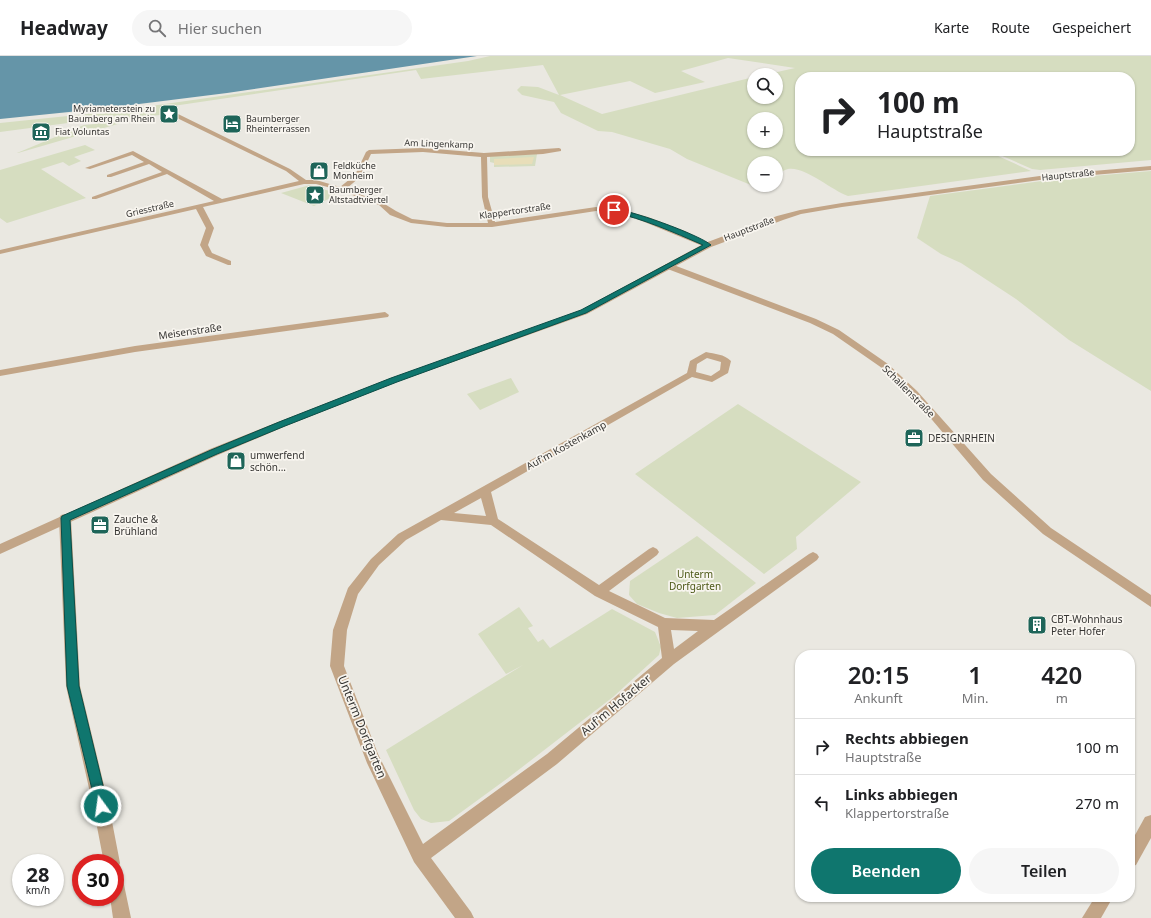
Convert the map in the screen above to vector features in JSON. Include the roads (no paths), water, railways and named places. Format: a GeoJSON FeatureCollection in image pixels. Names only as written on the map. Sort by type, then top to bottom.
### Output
{"type":"FeatureCollection","features":[{"type":"Feature","properties":{"kind":"street"},"geometry":{"type":"LineString","coordinates":[[176,114],[178,117],[211,134],[288,170],[304,182]]}},
{"type":"Feature","properties":{"kind":"street","name":"Am Lingenkamp"},"geometry":{"type":"LineString","coordinates":[[341,189],[358,176],[369,152],[423,150],[484,154],[558,150]]}},
{"type":"Feature","properties":{"kind":"street"},"geometry":{"type":"LineString","coordinates":[[88,168],[134,153],[222,202]]}},
{"type":"Feature","properties":{"kind":"street","name":"Am Lingenkamp"},"geometry":{"type":"LineString","coordinates":[[484,154],[485,197],[492,225]]}},
{"type":"Feature","properties":{"kind":"street"},"geometry":{"type":"LineString","coordinates":[[109,176],[149,162]]}},
{"type":"Feature","properties":{"kind":"street","name":"Hauptstraße"},"geometry":{"type":"LineString","coordinates":[[0,549],[65,518],[214,452],[282,424],[394,380],[584,312],[708,245],[780,218],[814,210],[1067,174],[1151,168]]}},
{"type":"Feature","properties":{"kind":"street"},"geometry":{"type":"LineString","coordinates":[[94,198],[167,172]]}},
{"type":"Feature","properties":{"kind":"street","name":"Klappertorstraße"},"geometry":{"type":"LineString","coordinates":[[304,182],[316,182],[341,189],[381,204],[393,213],[411,221],[447,225],[492,225],[596,209],[626,213],[645,219],[708,245]]}},
{"type":"Feature","properties":{"kind":"street","name":"Griesstraße"},"geometry":{"type":"LineString","coordinates":[[0,252],[304,182]]}},
{"type":"Feature","properties":{"kind":"street"},"geometry":{"type":"LineString","coordinates":[[198,207],[210,228],[204,244],[209,254],[228,263]]}},
{"type":"Feature","properties":{"kind":"street","name":"Schallenstraße"},"geometry":{"type":"LineString","coordinates":[[668,266],[813,321],[842,336],[884,366],[914,393],[987,477],[1047,531],[1151,602]]}},
{"type":"Feature","properties":{"kind":"street","name":"Meisenstraße"},"geometry":{"type":"LineString","coordinates":[[0,373],[135,349],[384,315]]}},
{"type":"Feature","properties":{"kind":"street","name":"Auf'm Kostenkamp"},"geometry":{"type":"LineString","coordinates":[[440,516],[691,374]]}},
{"type":"Feature","properties":{"kind":"street"},"geometry":{"type":"LineString","coordinates":[[485,491],[494,521]]}},
{"type":"Feature","properties":{"kind":"street"},"geometry":{"type":"LineString","coordinates":[[440,516],[494,521],[599,592],[664,624],[715,626]]}},
{"type":"Feature","properties":{"kind":"street","name":"Unterm Dorfgarten"},"geometry":{"type":"LineString","coordinates":[[440,516],[402,536],[375,562],[352,592],[340,630],[337,666],[372,758],[420,856],[465,918]]}},
{"type":"Feature","properties":{"kind":"street"},"geometry":{"type":"LineString","coordinates":[[65,518],[73,686],[101,806],[110,854]]}},
{"type":"Feature","properties":{"kind":"street"},"geometry":{"type":"LineString","coordinates":[[599,592],[653,552]]}},
{"type":"Feature","properties":{"kind":"street","name":"Auf'm Hofacker"},"geometry":{"type":"LineString","coordinates":[[420,856],[552,759],[669,660],[813,557]]}},
{"type":"Feature","properties":{"kind":"street"},"geometry":{"type":"LineString","coordinates":[[664,624],[669,660]]}},
{"type":"Feature","properties":{"kind":"street"},"geometry":{"type":"LineString","coordinates":[[1135,850],[1151,823]]}},
{"type":"Feature","properties":{"kind":"street"},"geometry":{"type":"LineString","coordinates":[[1091,918],[1102,902]]}},
{"type":"Feature","properties":{"kind":"street"},"geometry":{"type":"LineString","coordinates":[[120,906],[122,918]]}},
{"type":"Feature","properties":{"kind":"water"},"geometry":{"type":"Polygon","coordinates":[[[0,56],[477,56],[227,93],[123,106],[91,107],[79,111],[0,119],[0,56]]]}},
{"type":"Feature","properties":{"kind":"place","name":"Myriameterstein zu Baumberg am Rhein"},"geometry":{"type":"Point","coordinates":[169,114]}},
{"type":"Feature","properties":{"kind":"place","name":"Baumberger Rheinterrassen"},"geometry":{"type":"Point","coordinates":[232,124]}},
{"type":"Feature","properties":{"kind":"place","name":"Fiat Voluntas"},"geometry":{"type":"Point","coordinates":[41,132]}},
{"type":"Feature","properties":{"kind":"place","name":"Feldküche Monheim"},"geometry":{"type":"Point","coordinates":[319,171]}},
{"type":"Feature","properties":{"kind":"place","name":"Baumberger Altstadtviertel"},"geometry":{"type":"Point","coordinates":[315,195]}},
{"type":"Feature","properties":{"kind":"place","name":"DESIGNRHEIN"},"geometry":{"type":"Point","coordinates":[914,438]}},
{"type":"Feature","properties":{"kind":"place","name":"umwerfend schön..."},"geometry":{"type":"Point","coordinates":[236,461]}},
{"type":"Feature","properties":{"kind":"place","name":"Zauche & Brühland"},"geometry":{"type":"Point","coordinates":[100,525]}},
{"type":"Feature","properties":{"kind":"place","name":"CBT-Wohnhaus Peter Hofer"},"geometry":{"type":"Point","coordinates":[1037,625]}}]}
